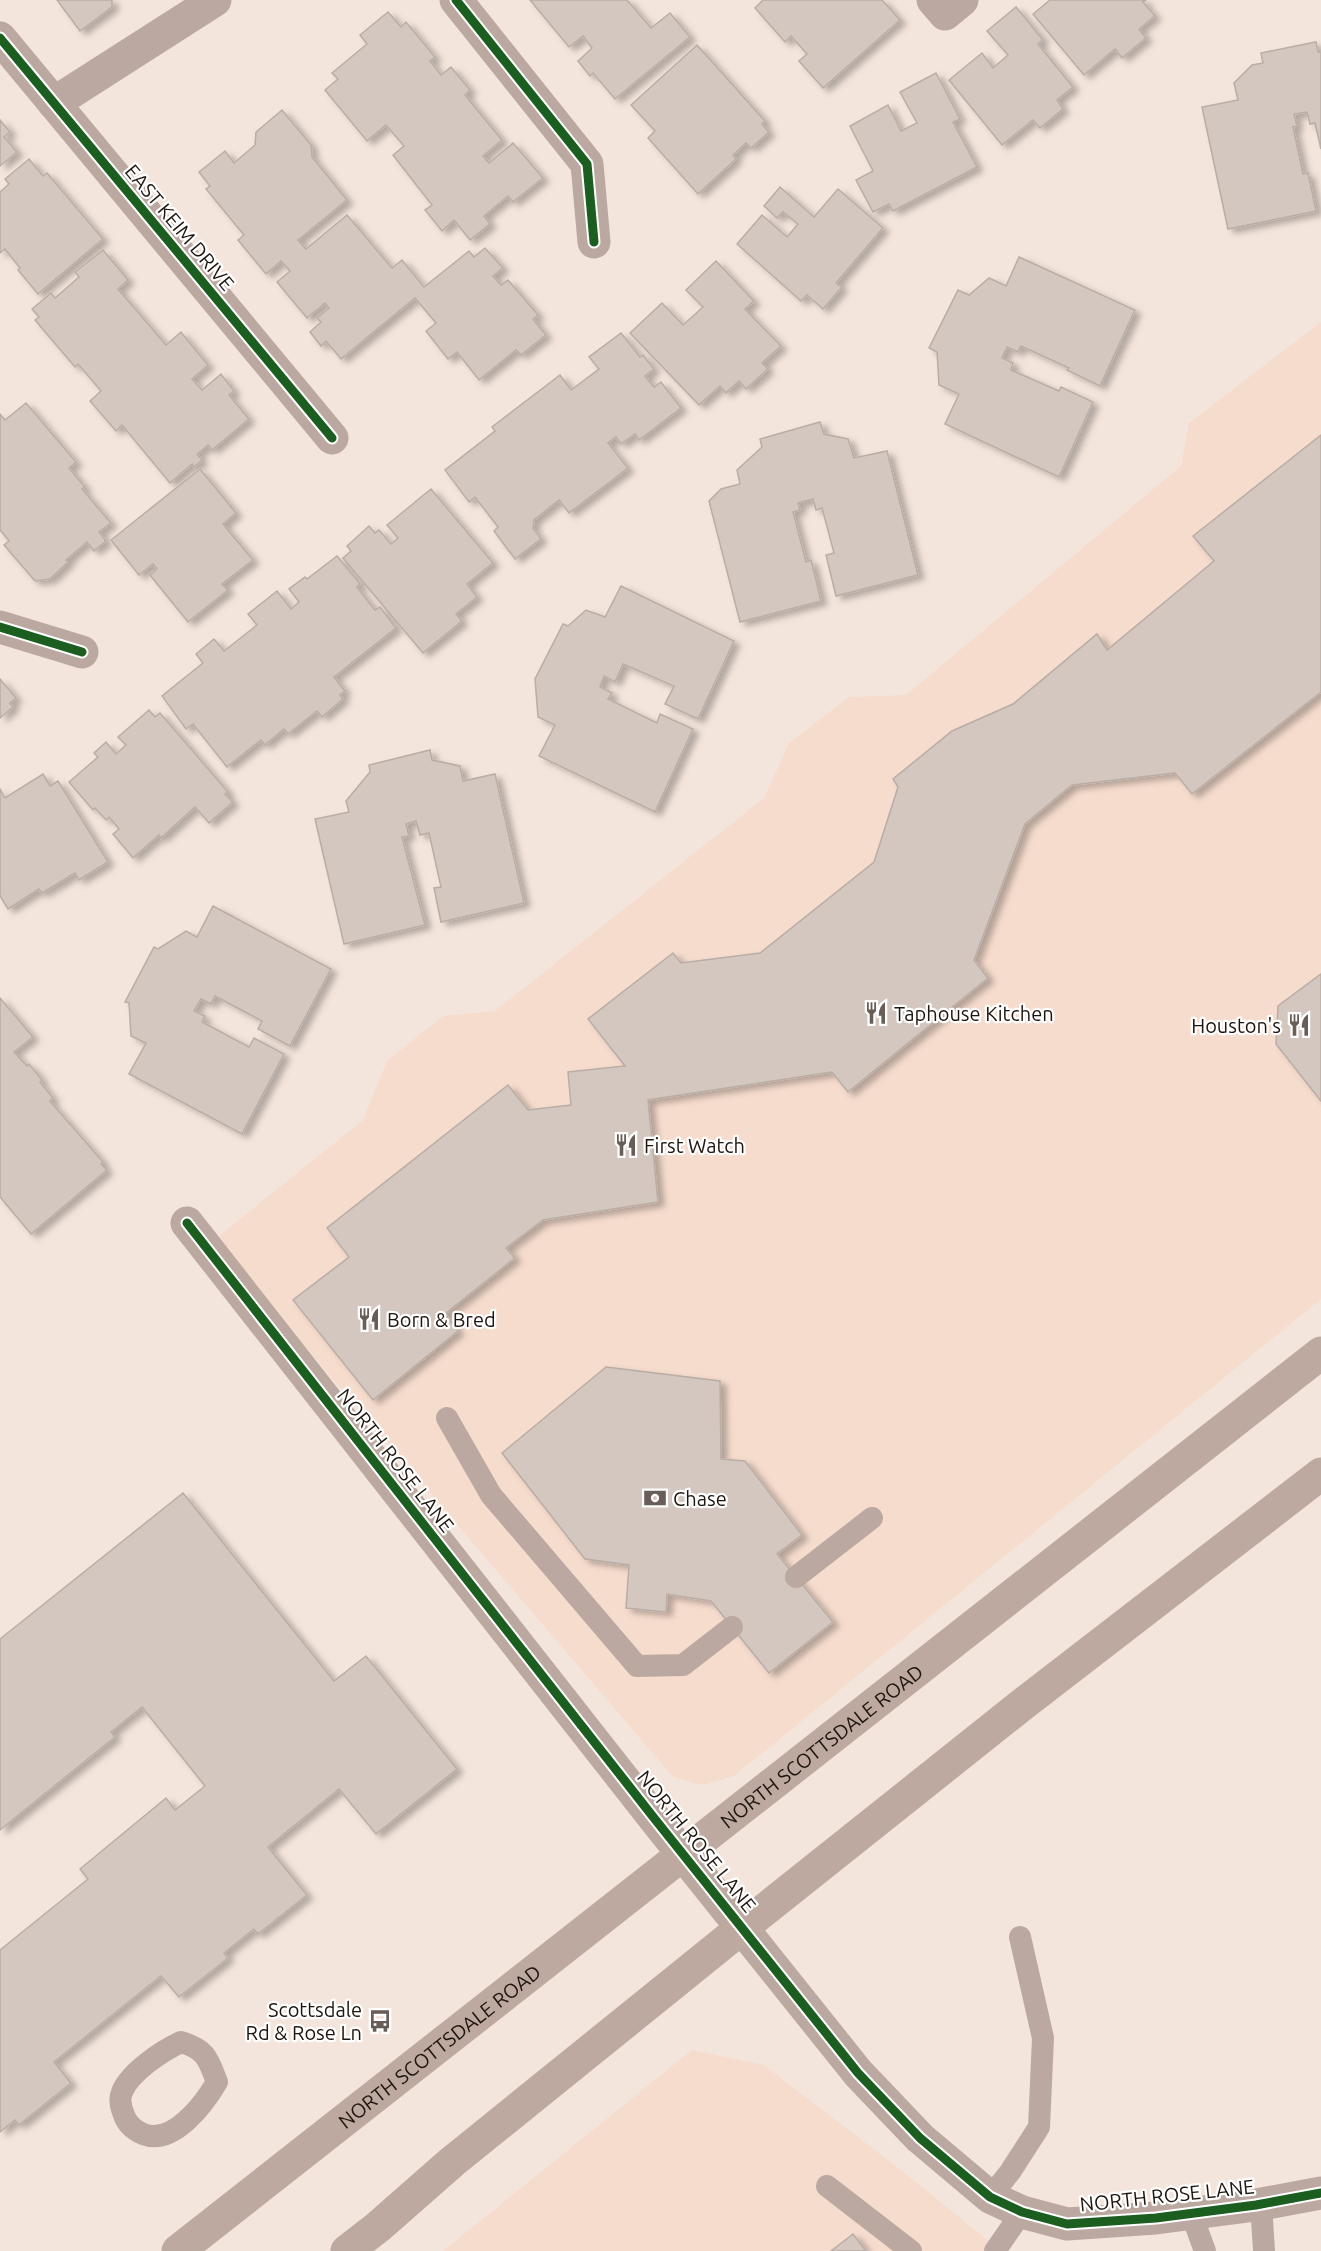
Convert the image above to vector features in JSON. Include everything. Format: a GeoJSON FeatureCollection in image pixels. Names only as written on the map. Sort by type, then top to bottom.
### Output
{"type":"FeatureCollection","features":[{"type":"Feature","properties":{"kind":"main road","name":"NORTH SCOTTSDALE ROAD"},"geometry":{"type":"LineString","coordinates":[[178,2251],[1321,1353]]}},
{"type":"Feature","properties":{"kind":"main road"},"geometry":{"type":"LineString","coordinates":[[347,2251],[452,2162],[743,1927],[1023,1704],[1321,1474]]}},
{"type":"Feature","properties":{"kind":"street"},"geometry":{"type":"LineString","coordinates":[[54,103],[215,0]]}},
{"type":"Feature","properties":{"kind":"street"},"geometry":{"type":"LineString","coordinates":[[456,0],[587,164],[594,242]]}},
{"type":"Feature","properties":{"kind":"street","name":"EAST KEIM DRIVE"},"geometry":{"type":"LineString","coordinates":[[0,38],[333,438]]}},
{"type":"Feature","properties":{"kind":"street"},"geometry":{"type":"LineString","coordinates":[[0,627],[81,652]]}},
{"type":"Feature","properties":{"kind":"street","name":"NORTH ROSE LANE"},"geometry":{"type":"LineString","coordinates":[[187,1223],[858,2073],[920,2138],[990,2197],[1022,2212],[1067,2224],[1191,2213],[1321,2193]]}},
{"type":"Feature","properties":{"kind":"lane"},"geometry":{"type":"LineString","coordinates":[[447,1418],[491,1495],[637,1666],[683,1665],[732,1627]]}},
{"type":"Feature","properties":{"kind":"lane"},"geometry":{"type":"LineString","coordinates":[[796,1577],[872,1518]]}},
{"type":"Feature","properties":{"kind":"lane"},"geometry":{"type":"LineString","coordinates":[[990,2197],[1010,2172],[1039,2127],[1043,2038],[1020,1937]]}},
{"type":"Feature","properties":{"kind":"lane"},"geometry":{"type":"LineString","coordinates":[[181,2042],[195,2046],[206,2055],[217,2082],[205,2102],[189,2120],[170,2131],[151,2137],[136,2131],[126,2121],[121,2107],[121,2093],[135,2075],[165,2049],[181,2042]]}},
{"type":"Feature","properties":{"kind":"lane"},"geometry":{"type":"LineString","coordinates":[[827,2186],[911,2251]]}},
{"type":"Feature","properties":{"kind":"lane"},"geometry":{"type":"LineString","coordinates":[[1261,2203],[1264,2251]]}},
{"type":"Feature","properties":{"kind":"lane"},"geometry":{"type":"LineString","coordinates":[[995,2251],[1022,2212]]}},
{"type":"Feature","properties":{"kind":"lane"},"geometry":{"type":"LineString","coordinates":[[1191,2213],[1205,2251]]}},
{"type":"Feature","properties":{"kind":"shaded area"},"geometry":{"type":"Polygon","coordinates":[[[1321,322],[1321,1299],[734,1776],[703,1785],[673,1777],[214,1240],[363,1120],[387,1061],[443,1016],[495,1011],[764,798],[789,743],[849,697],[906,695],[1181,466],[1189,423],[1321,322]]]}},
{"type":"Feature","properties":{"kind":"shaded area"},"geometry":{"type":"Polygon","coordinates":[[[692,2050],[764,2065],[901,2170],[1001,2251],[443,2251],[692,2050]]]}},
{"type":"Feature","properties":{"kind":"building"},"geometry":{"type":"Polygon","coordinates":[[[57,0],[112,0],[112,7],[80,31],[57,0]]]}},
{"type":"Feature","properties":{"kind":"building"},"geometry":{"type":"Polygon","coordinates":[[[530,0],[627,0],[651,28],[670,13],[690,37],[615,99],[593,73],[590,76],[578,61],[592,48],[583,36],[569,47],[530,0]]]}},
{"type":"Feature","properties":{"kind":"building"},"geometry":{"type":"Polygon","coordinates":[[[763,0],[882,0],[900,20],[823,88],[799,61],[807,54],[791,36],[785,42],[755,8],[763,0]]]}},
{"type":"Feature","properties":{"kind":"building"},"geometry":{"type":"Polygon","coordinates":[[[1050,0],[1146,0],[1143,2],[1155,16],[1139,29],[1146,38],[1122,58],[1115,49],[1084,75],[1033,14],[1050,0]]]}},
{"type":"Feature","properties":{"kind":"building"},"geometry":{"type":"Polygon","coordinates":[[[1016,7],[1043,40],[1038,44],[1073,87],[1057,100],[1063,109],[1040,128],[1033,120],[1002,145],[949,80],[982,53],[993,68],[1008,55],[987,31],[1016,7]]]}},
{"type":"Feature","properties":{"kind":"building"},"geometry":{"type":"Polygon","coordinates":[[[388,12],[401,27],[406,22],[435,57],[430,61],[441,75],[451,67],[470,90],[465,95],[502,140],[483,156],[489,163],[513,143],[543,178],[513,202],[508,196],[484,216],[490,224],[470,240],[454,220],[442,231],[425,210],[432,205],[393,155],[404,146],[386,125],[367,141],[325,90],[338,79],[332,73],[367,44],[360,35],[388,12]]]}},
{"type":"Feature","properties":{"kind":"building"},"geometry":{"type":"Polygon","coordinates":[[[1316,42],[1318,52],[1321,52],[1321,149],[1315,123],[1310,124],[1307,112],[1294,114],[1297,126],[1293,127],[1303,174],[1308,173],[1316,211],[1228,229],[1202,107],[1238,100],[1234,83],[1252,65],[1263,63],[1261,53],[1316,42]]]}},
{"type":"Feature","properties":{"kind":"building"},"geometry":{"type":"Polygon","coordinates":[[[697,45],[765,121],[762,124],[769,132],[751,148],[746,143],[733,155],[736,159],[698,194],[648,138],[655,131],[631,105],[697,45]]]}},
{"type":"Feature","properties":{"kind":"building"},"geometry":{"type":"Polygon","coordinates":[[[936,73],[960,119],[953,122],[977,167],[893,211],[889,204],[873,212],[856,180],[873,171],[850,126],[888,105],[901,131],[917,123],[900,92],[936,73]]]}},
{"type":"Feature","properties":{"kind":"building"},"geometry":{"type":"Polygon","coordinates":[[[282,110],[311,145],[312,157],[347,200],[298,240],[306,249],[347,215],[392,268],[402,260],[424,287],[469,251],[474,257],[485,248],[503,268],[493,276],[501,285],[508,280],[538,315],[533,319],[546,335],[521,355],[516,350],[479,380],[457,352],[448,359],[426,331],[436,323],[415,298],[341,359],[326,341],[321,346],[310,332],[321,322],[317,318],[329,308],[325,303],[307,318],[277,282],[290,271],[281,261],[266,274],[238,240],[244,235],[206,189],[210,186],[199,172],[225,151],[234,163],[255,145],[256,132],[282,110]]]}},
{"type":"Feature","properties":{"kind":"building"},"geometry":{"type":"Polygon","coordinates":[[[0,120],[10,132],[4,137],[17,152],[0,166],[0,120]]]}},
{"type":"Feature","properties":{"kind":"building"},"geometry":{"type":"Polygon","coordinates":[[[29,159],[43,176],[47,173],[103,239],[38,294],[18,270],[20,268],[5,249],[0,253],[0,192],[9,184],[5,179],[29,159]]]}},
{"type":"Feature","properties":{"kind":"building"},"geometry":{"type":"Polygon","coordinates":[[[780,187],[814,217],[838,189],[883,228],[836,283],[842,287],[823,309],[807,295],[801,301],[737,244],[762,215],[787,237],[798,224],[783,212],[777,218],[764,206],[780,187]]]}},
{"type":"Feature","properties":{"kind":"building"},"geometry":{"type":"Polygon","coordinates":[[[103,250],[128,280],[118,289],[166,345],[181,332],[208,365],[192,379],[202,390],[221,374],[234,391],[229,395],[249,419],[212,450],[208,445],[197,454],[202,460],[194,467],[192,464],[170,483],[122,425],[116,431],[90,401],[101,391],[78,364],[75,367],[35,320],[39,317],[32,309],[51,293],[55,298],[79,277],[75,272],[103,250]]]}},
{"type":"Feature","properties":{"kind":"building"},"geometry":{"type":"Polygon","coordinates":[[[1019,257],[1135,310],[1100,386],[1067,370],[1069,368],[1021,346],[1018,352],[1007,347],[1002,358],[1013,363],[1011,370],[1059,391],[1061,387],[1093,402],[1059,477],[945,424],[959,394],[939,385],[937,352],[929,348],[958,290],[969,295],[989,278],[1006,286],[1019,257]]]}},
{"type":"Feature","properties":{"kind":"building"},"geometry":{"type":"Polygon","coordinates":[[[716,261],[754,301],[745,309],[781,346],[762,363],[768,369],[746,389],[739,381],[726,393],[720,386],[699,405],[630,333],[662,303],[683,325],[703,307],[686,290],[716,261]]]}},
{"type":"Feature","properties":{"kind":"building"},"geometry":{"type":"Polygon","coordinates":[[[621,333],[640,357],[643,355],[654,369],[645,376],[654,387],[661,382],[681,408],[639,440],[635,434],[621,444],[616,437],[608,443],[628,468],[569,513],[559,500],[534,520],[533,528],[541,539],[515,559],[494,531],[498,527],[475,497],[469,502],[445,470],[495,431],[492,427],[560,375],[571,390],[599,369],[589,357],[621,333]]]}},
{"type":"Feature","properties":{"kind":"building"},"geometry":{"type":"Polygon","coordinates":[[[26,403],[76,462],[69,468],[85,487],[82,489],[111,523],[99,532],[106,541],[94,551],[87,542],[66,560],[68,562],[50,579],[35,581],[4,545],[9,541],[0,530],[0,414],[5,420],[26,403]]]}},
{"type":"Feature","properties":{"kind":"building"},"geometry":{"type":"Polygon","coordinates":[[[820,422],[824,434],[848,439],[854,458],[887,451],[918,575],[836,596],[826,555],[834,553],[822,508],[816,510],[813,499],[798,503],[800,510],[793,512],[806,562],[811,560],[821,601],[740,622],[709,501],[721,489],[740,484],[737,470],[762,447],[760,439],[820,422]]]}},
{"type":"Feature","properties":{"kind":"building"},"geometry":{"type":"Polygon","coordinates":[[[1321,435],[1321,692],[1192,794],[1175,773],[1072,785],[1025,824],[974,960],[988,978],[848,1092],[832,1072],[648,1100],[658,1202],[543,1220],[506,1248],[515,1258],[445,1314],[458,1331],[373,1400],[293,1300],[349,1257],[327,1228],[508,1085],[528,1110],[571,1105],[568,1072],[625,1066],[588,1019],[673,953],[681,963],[760,953],[874,862],[898,787],[893,779],[952,731],[1013,704],[1097,634],[1107,650],[1214,561],[1193,536],[1321,435]]]}},
{"type":"Feature","properties":{"kind":"building"},"geometry":{"type":"Polygon","coordinates":[[[200,469],[236,513],[223,524],[253,560],[222,584],[228,590],[188,622],[150,575],[157,569],[153,564],[139,575],[111,540],[200,469]]]}},
{"type":"Feature","properties":{"kind":"building"},"geometry":{"type":"Polygon","coordinates":[[[431,489],[493,563],[467,584],[477,597],[456,614],[462,621],[423,653],[343,558],[351,551],[347,546],[369,526],[375,533],[379,530],[391,544],[398,538],[387,525],[431,489]]]}},
{"type":"Feature","properties":{"kind":"building"},"geometry":{"type":"Polygon","coordinates":[[[337,556],[360,584],[357,587],[375,610],[380,607],[396,628],[334,677],[345,691],[340,695],[343,699],[322,717],[317,711],[288,734],[284,729],[265,745],[261,740],[227,767],[193,724],[186,729],[162,696],[203,663],[196,654],[214,639],[224,651],[257,625],[248,614],[277,591],[291,609],[299,602],[289,589],[305,577],[307,579],[337,556]]]}},
{"type":"Feature","properties":{"kind":"building"},"geometry":{"type":"Polygon","coordinates":[[[621,586],[734,641],[698,719],[665,704],[674,686],[623,664],[615,682],[604,676],[600,687],[612,693],[608,699],[657,723],[660,714],[693,729],[655,812],[539,756],[555,725],[538,717],[535,679],[563,624],[568,626],[586,610],[605,617],[621,586]]]}},
{"type":"Feature","properties":{"kind":"building"},"geometry":{"type":"Polygon","coordinates":[[[0,679],[16,698],[10,703],[13,707],[0,718],[0,679]]]}},
{"type":"Feature","properties":{"kind":"building"},"geometry":{"type":"Polygon","coordinates":[[[149,710],[155,717],[160,713],[228,792],[225,794],[233,802],[209,823],[195,807],[161,838],[159,835],[133,858],[113,834],[119,829],[109,817],[106,820],[95,808],[93,810],[69,782],[98,757],[94,753],[106,742],[116,754],[126,745],[118,737],[149,710]]]}},
{"type":"Feature","properties":{"kind":"building"},"geometry":{"type":"Polygon","coordinates":[[[430,750],[432,760],[460,766],[463,781],[495,774],[524,903],[441,922],[434,888],[441,887],[429,833],[420,835],[416,821],[406,824],[409,836],[402,837],[425,925],[344,944],[315,819],[349,812],[346,801],[370,772],[369,765],[430,750]]]}},
{"type":"Feature","properties":{"kind":"building"},"geometry":{"type":"Polygon","coordinates":[[[43,774],[50,786],[58,781],[108,862],[79,880],[75,873],[42,893],[39,889],[8,909],[0,896],[0,789],[5,798],[43,774]]]}},
{"type":"Feature","properties":{"kind":"building"},"geometry":{"type":"Polygon","coordinates":[[[213,906],[331,969],[290,1046],[258,1029],[262,1021],[215,996],[211,1004],[201,999],[194,1011],[205,1016],[202,1022],[249,1047],[254,1038],[284,1054],[242,1134],[129,1074],[146,1043],[131,1036],[129,1003],[125,1002],[154,947],[158,949],[186,931],[197,937],[213,906]]]}},
{"type":"Feature","properties":{"kind":"building","name":"Houston's"},"geometry":{"type":"Polygon","coordinates":[[[1321,974],[1321,1101],[1276,1044],[1278,1006],[1321,974]]]}},
{"type":"Feature","properties":{"kind":"building"},"geometry":{"type":"Polygon","coordinates":[[[0,998],[33,1037],[14,1052],[27,1066],[29,1064],[42,1080],[40,1082],[53,1098],[50,1101],[103,1162],[101,1164],[107,1170],[31,1234],[0,1197],[0,998]]]}},
{"type":"Feature","properties":{"kind":"building","name":"Chase"},"geometry":{"type":"Polygon","coordinates":[[[606,1367],[720,1381],[721,1459],[745,1461],[802,1535],[777,1554],[833,1622],[769,1673],[711,1601],[667,1594],[666,1612],[626,1608],[629,1565],[585,1559],[502,1453],[606,1367]]]}},
{"type":"Feature","properties":{"kind":"building"},"geometry":{"type":"Polygon","coordinates":[[[183,1493],[334,1681],[366,1656],[457,1769],[376,1834],[339,1789],[268,1847],[307,1895],[258,1934],[254,1929],[224,1953],[228,1958],[179,1997],[161,1976],[54,2062],[71,2083],[19,2125],[15,2120],[0,2132],[0,1950],[88,1879],[80,1869],[166,1798],[175,1810],[205,1786],[142,1707],[111,1732],[115,1737],[0,1830],[0,1639],[183,1493]]]}},
{"type":"Feature","properties":{"kind":"building"},"geometry":{"type":"Polygon","coordinates":[[[853,2234],[866,2251],[831,2251],[853,2234]]]}},
{"type":"Feature","properties":{"kind":"cycle path"},"geometry":{"type":"LineString","coordinates":[[456,0],[587,164],[594,242]]}},
{"type":"Feature","properties":{"kind":"cycle path"},"geometry":{"type":"LineString","coordinates":[[0,38],[332,438]]}},
{"type":"Feature","properties":{"kind":"cycle path"},"geometry":{"type":"LineString","coordinates":[[0,627],[82,652]]}},
{"type":"Feature","properties":{"kind":"cycle path"},"geometry":{"type":"LineString","coordinates":[[187,1223],[654,1818],[858,2073],[920,2138],[990,2197],[1022,2212],[1067,2224],[1156,2218],[1256,2205],[1321,2193]]}},
{"type":"Feature","properties":{"kind":"place","name":"Taphouse Kitchen"},"geometry":{"type":"Point","coordinates":[876,1013]}},
{"type":"Feature","properties":{"kind":"place","name":"Houston's"},"geometry":{"type":"Point","coordinates":[1299,1025]}},
{"type":"Feature","properties":{"kind":"place","name":"First Watch"},"geometry":{"type":"Point","coordinates":[626,1145]}},
{"type":"Feature","properties":{"kind":"place","name":"Born & Bred"},"geometry":{"type":"Point","coordinates":[369,1319]}},
{"type":"Feature","properties":{"kind":"place","name":"Chase"},"geometry":{"type":"Point","coordinates":[655,1498]}},
{"type":"Feature","properties":{"kind":"place","name":"Scottsdale Rd & Rose Ln"},"geometry":{"type":"Point","coordinates":[380,2021]}}]}
